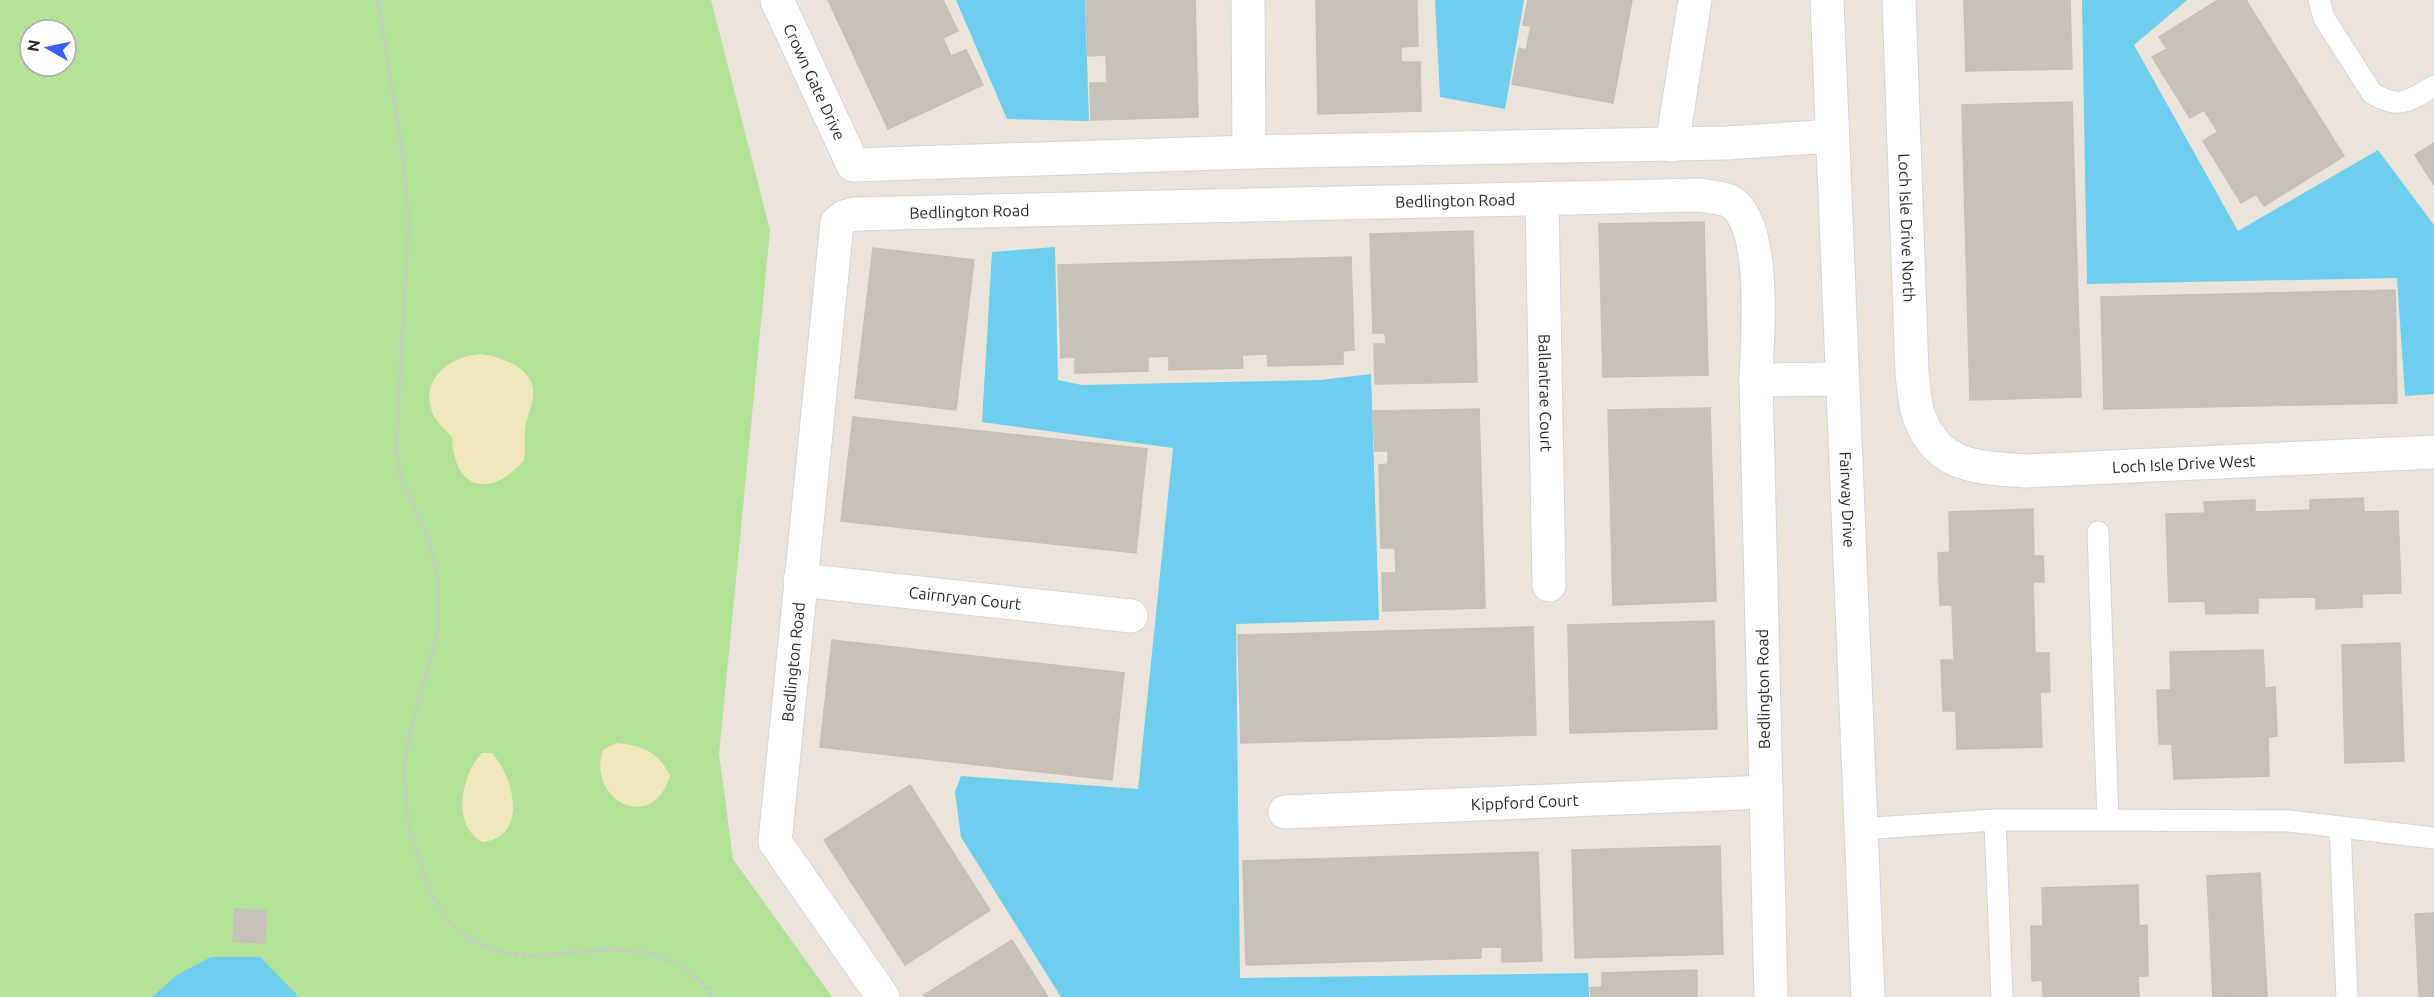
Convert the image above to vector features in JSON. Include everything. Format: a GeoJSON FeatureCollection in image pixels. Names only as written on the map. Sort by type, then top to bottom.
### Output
{"type":"FeatureCollection","features":[{"type":"Feature","properties":{"kind":"street","name":"Crown Gate Drive"},"geometry":{"type":"LineString","coordinates":[[777,0],[853,165],[1249,152]]}},
{"type":"Feature","properties":{"kind":"street"},"geometry":{"type":"LineString","coordinates":[[1248,0],[1249,152],[1672,145],[1832,136]]}},
{"type":"Feature","properties":{"kind":"street"},"geometry":{"type":"LineString","coordinates":[[1672,145],[1695,0]]}},
{"type":"Feature","properties":{"kind":"street","name":"Fairway Drive"},"geometry":{"type":"LineString","coordinates":[[1827,0],[1859,829],[1868,997]]}},
{"type":"Feature","properties":{"kind":"street","name":"Loch Isle Drive North"},"geometry":{"type":"LineString","coordinates":[[1899,0],[1912,373],[1919,418],[1938,451]]}},
{"type":"Feature","properties":{"kind":"street","name":"Bedlington Road"},"geometry":{"type":"LineString","coordinates":[[883,997],[775,842],[837,223],[844,217],[894,213],[1700,195],[1730,202],[1746,218],[1756,256],[1756,380],[1771,997]]}},
{"type":"Feature","properties":{"kind":"street","name":"Ballantrae Court"},"geometry":{"type":"LineString","coordinates":[[1542,199],[1549,585]]}},
{"type":"Feature","properties":{"kind":"street"},"geometry":{"type":"LineString","coordinates":[[1756,380],[1842,380]]}},
{"type":"Feature","properties":{"kind":"street","name":"Loch Isle Drive West"},"geometry":{"type":"LineString","coordinates":[[1938,451],[1974,467],[2025,471],[2434,452]]}},
{"type":"Feature","properties":{"kind":"street","name":"Cairnryan Court"},"geometry":{"type":"LineString","coordinates":[[800,580],[1131,616]]}},
{"type":"Feature","properties":{"kind":"street","name":"Kippford Court"},"geometry":{"type":"LineString","coordinates":[[1285,812],[1765,792]]}},
{"type":"Feature","properties":{"kind":"lane"},"geometry":{"type":"LineString","coordinates":[[2319,0],[2324,18],[2372,93],[2397,104],[2409,101],[2434,86]]}},
{"type":"Feature","properties":{"kind":"lane"},"geometry":{"type":"LineString","coordinates":[[2098,532],[2108,820]]}},
{"type":"Feature","properties":{"kind":"lane"},"geometry":{"type":"LineString","coordinates":[[1995,820],[2002,997]]}},
{"type":"Feature","properties":{"kind":"lane"},"geometry":{"type":"LineString","coordinates":[[1859,829],[1995,820],[2289,821],[2434,838]]}},
{"type":"Feature","properties":{"kind":"lane"},"geometry":{"type":"LineString","coordinates":[[2340,827],[2347,997]]}},
{"type":"Feature","properties":{"kind":"path"},"geometry":{"type":"LineString","coordinates":[[378,0],[402,150],[409,218],[396,450],[400,478],[429,539],[439,587],[438,632],[409,736],[404,771],[409,829],[429,891],[448,922],[476,943],[506,953],[533,956],[612,949],[649,953],[683,966],[708,989],[712,997]]}},
{"type":"Feature","properties":{"kind":"green space"},"geometry":{"type":"Polygon","coordinates":[[[0,0],[711,0],[770,230],[719,754],[733,859],[832,997],[0,997],[0,0]]]}},
{"type":"Feature","properties":{"kind":"sand"},"geometry":{"type":"Polygon","coordinates":[[[481,354],[508,361],[516,366],[529,378],[533,387],[532,404],[525,428],[524,460],[512,472],[487,484],[476,483],[467,478],[459,469],[454,455],[452,437],[434,416],[429,400],[430,388],[441,371],[459,359],[481,354]]]}},
{"type":"Feature","properties":{"kind":"sand"},"geometry":{"type":"Polygon","coordinates":[[[616,743],[649,751],[666,768],[670,776],[661,794],[650,804],[636,807],[623,804],[612,795],[604,783],[600,768],[603,750],[616,743]]]}},
{"type":"Feature","properties":{"kind":"sand"},"geometry":{"type":"Polygon","coordinates":[[[482,753],[492,753],[500,764],[511,791],[513,805],[512,818],[507,829],[497,837],[483,842],[473,835],[466,825],[463,813],[465,786],[475,762],[482,753]]]}},
{"type":"Feature","properties":{"kind":"water"},"geometry":{"type":"Polygon","coordinates":[[[956,0],[1085,0],[1089,121],[1007,119],[956,0]]]}},
{"type":"Feature","properties":{"kind":"water"},"geometry":{"type":"Polygon","coordinates":[[[1435,0],[1524,0],[1505,109],[1440,97],[1435,0]]]}},
{"type":"Feature","properties":{"kind":"water"},"geometry":{"type":"Polygon","coordinates":[[[2082,0],[2187,0],[2134,45],[2238,231],[2378,150],[2434,225],[2434,394],[2405,396],[2397,278],[2087,284],[2082,0]]]}},
{"type":"Feature","properties":{"kind":"water"},"geometry":{"type":"Polygon","coordinates":[[[1055,247],[1058,380],[1082,385],[1320,380],[1371,374],[1379,620],[1236,624],[1240,978],[1588,973],[1589,997],[1061,997],[961,837],[955,792],[961,776],[1138,789],[1173,448],[982,422],[992,252],[1055,247]]]}},
{"type":"Feature","properties":{"kind":"water"},"geometry":{"type":"Polygon","coordinates":[[[211,957],[260,957],[299,997],[152,997],[177,975],[211,957]]]}},
{"type":"Feature","properties":{"kind":"building"},"geometry":{"type":"Polygon","coordinates":[[[828,0],[943,0],[958,31],[943,38],[951,56],[966,50],[983,85],[888,129],[828,0]]]}},
{"type":"Feature","properties":{"kind":"building"},"geometry":{"type":"Polygon","coordinates":[[[1086,0],[1195,0],[1198,117],[1091,120],[1090,83],[1107,83],[1106,55],[1088,56],[1086,0]]]}},
{"type":"Feature","properties":{"kind":"building"},"geometry":{"type":"Polygon","coordinates":[[[1316,0],[1417,0],[1418,46],[1401,47],[1401,62],[1420,62],[1421,111],[1318,114],[1316,0]]]}},
{"type":"Feature","properties":{"kind":"building"},"geometry":{"type":"Polygon","coordinates":[[[1528,0],[1632,0],[1613,103],[1512,84],[1519,48],[1526,50],[1531,26],[1523,25],[1528,0]]]}},
{"type":"Feature","properties":{"kind":"building"},"geometry":{"type":"Polygon","coordinates":[[[1964,0],[2070,0],[2072,69],[1966,71],[1964,0]]]}},
{"type":"Feature","properties":{"kind":"building"},"geometry":{"type":"Polygon","coordinates":[[[2218,0],[2246,0],[2344,156],[2264,206],[2256,194],[2241,203],[2203,141],[2218,132],[2204,110],[2190,118],[2152,57],[2167,49],[2159,37],[2218,0]]]}},
{"type":"Feature","properties":{"kind":"building"},"geometry":{"type":"Polygon","coordinates":[[[2072,102],[2081,397],[1970,400],[1962,105],[2072,102]]]}},
{"type":"Feature","properties":{"kind":"building"},"geometry":{"type":"Polygon","coordinates":[[[2434,143],[2434,185],[2415,155],[2434,143]]]}},
{"type":"Feature","properties":{"kind":"building"},"geometry":{"type":"Polygon","coordinates":[[[1704,222],[1708,375],[1603,377],[1599,224],[1704,222]]]}},
{"type":"Feature","properties":{"kind":"building"},"geometry":{"type":"Polygon","coordinates":[[[1473,231],[1477,382],[1375,384],[1374,344],[1386,344],[1385,333],[1373,333],[1370,234],[1473,231]]]}},
{"type":"Feature","properties":{"kind":"building"},"geometry":{"type":"Polygon","coordinates":[[[873,248],[974,260],[956,410],[855,398],[873,248]]]}},
{"type":"Feature","properties":{"kind":"building"},"geometry":{"type":"Polygon","coordinates":[[[1351,257],[1354,350],[1343,351],[1343,364],[1268,366],[1267,354],[1242,355],[1243,368],[1169,370],[1169,356],[1148,357],[1148,371],[1075,373],[1075,357],[1061,358],[1058,265],[1351,257]]]}},
{"type":"Feature","properties":{"kind":"building"},"geometry":{"type":"Polygon","coordinates":[[[2395,290],[2397,403],[2104,409],[2101,297],[2395,290]]]}},
{"type":"Feature","properties":{"kind":"building"},"geometry":{"type":"Polygon","coordinates":[[[1710,408],[1716,601],[1613,605],[1608,410],[1710,408]]]}},
{"type":"Feature","properties":{"kind":"building"},"geometry":{"type":"Polygon","coordinates":[[[1479,409],[1485,608],[1383,611],[1382,573],[1396,573],[1395,548],[1381,548],[1379,465],[1388,464],[1388,451],[1375,451],[1373,411],[1479,409]]]}},
{"type":"Feature","properties":{"kind":"building"},"geometry":{"type":"Polygon","coordinates":[[[853,417],[1147,449],[1136,553],[841,521],[853,417]]]}},
{"type":"Feature","properties":{"kind":"building"},"geometry":{"type":"Polygon","coordinates":[[[2363,498],[2364,512],[2398,511],[2401,593],[2362,594],[2362,607],[2316,609],[2316,597],[2258,598],[2258,613],[2206,614],[2205,601],[2169,602],[2166,514],[2205,513],[2204,502],[2255,500],[2255,512],[2310,510],[2310,500],[2363,498]]]}},
{"type":"Feature","properties":{"kind":"building"},"geometry":{"type":"Polygon","coordinates":[[[2033,509],[2034,556],[2043,556],[2044,582],[2033,582],[2035,653],[2049,653],[2050,692],[2040,692],[2042,747],[1957,749],[1956,711],[1943,711],[1941,660],[1954,660],[1952,605],[1940,605],[1938,553],[1950,552],[1949,512],[2033,509]]]}},
{"type":"Feature","properties":{"kind":"building"},"geometry":{"type":"Polygon","coordinates":[[[1714,621],[1717,729],[1570,733],[1568,625],[1714,621]]]}},
{"type":"Feature","properties":{"kind":"building"},"geometry":{"type":"Polygon","coordinates":[[[1533,627],[1536,735],[1241,743],[1238,635],[1533,627]]]}},
{"type":"Feature","properties":{"kind":"building"},"geometry":{"type":"Polygon","coordinates":[[[832,640],[1124,673],[1112,780],[820,747],[832,640]]]}},
{"type":"Feature","properties":{"kind":"building"},"geometry":{"type":"Polygon","coordinates":[[[2400,643],[2404,761],[2345,763],[2342,645],[2400,643]]]}},
{"type":"Feature","properties":{"kind":"building"},"geometry":{"type":"Polygon","coordinates":[[[2263,650],[2265,688],[2275,687],[2277,736],[2268,737],[2269,776],[2174,779],[2172,744],[2159,744],[2157,690],[2171,690],[2170,652],[2263,650]]]}},
{"type":"Feature","properties":{"kind":"building"},"geometry":{"type":"Polygon","coordinates":[[[910,785],[990,910],[905,965],[824,840],[910,785]]]}},
{"type":"Feature","properties":{"kind":"building"},"geometry":{"type":"Polygon","coordinates":[[[1720,846],[1723,954],[1575,958],[1572,850],[1720,846]]]}},
{"type":"Feature","properties":{"kind":"building"},"geometry":{"type":"Polygon","coordinates":[[[1538,852],[1542,961],[1502,962],[1502,947],[1481,947],[1481,958],[1246,965],[1243,861],[1538,852]]]}},
{"type":"Feature","properties":{"kind":"building"},"geometry":{"type":"Polygon","coordinates":[[[2260,873],[2267,996],[2213,997],[2207,876],[2260,873]]]}},
{"type":"Feature","properties":{"kind":"building"},"geometry":{"type":"Polygon","coordinates":[[[2138,885],[2139,926],[2147,925],[2148,976],[2138,976],[2139,997],[2043,997],[2042,980],[2032,981],[2031,926],[2043,926],[2042,888],[2138,885]]]}},
{"type":"Feature","properties":{"kind":"building"},"geometry":{"type":"Polygon","coordinates":[[[235,909],[266,911],[265,943],[233,941],[235,909]]]}},
{"type":"Feature","properties":{"kind":"building"},"geometry":{"type":"Polygon","coordinates":[[[2434,913],[2434,997],[2419,997],[2415,914],[2434,913]]]}},
{"type":"Feature","properties":{"kind":"building"},"geometry":{"type":"Polygon","coordinates":[[[1012,940],[1048,997],[926,997],[924,995],[1012,940]]]}},
{"type":"Feature","properties":{"kind":"building"},"geometry":{"type":"Polygon","coordinates":[[[1697,970],[1697,997],[1591,997],[1590,988],[1602,987],[1602,973],[1697,970]]]}}]}
